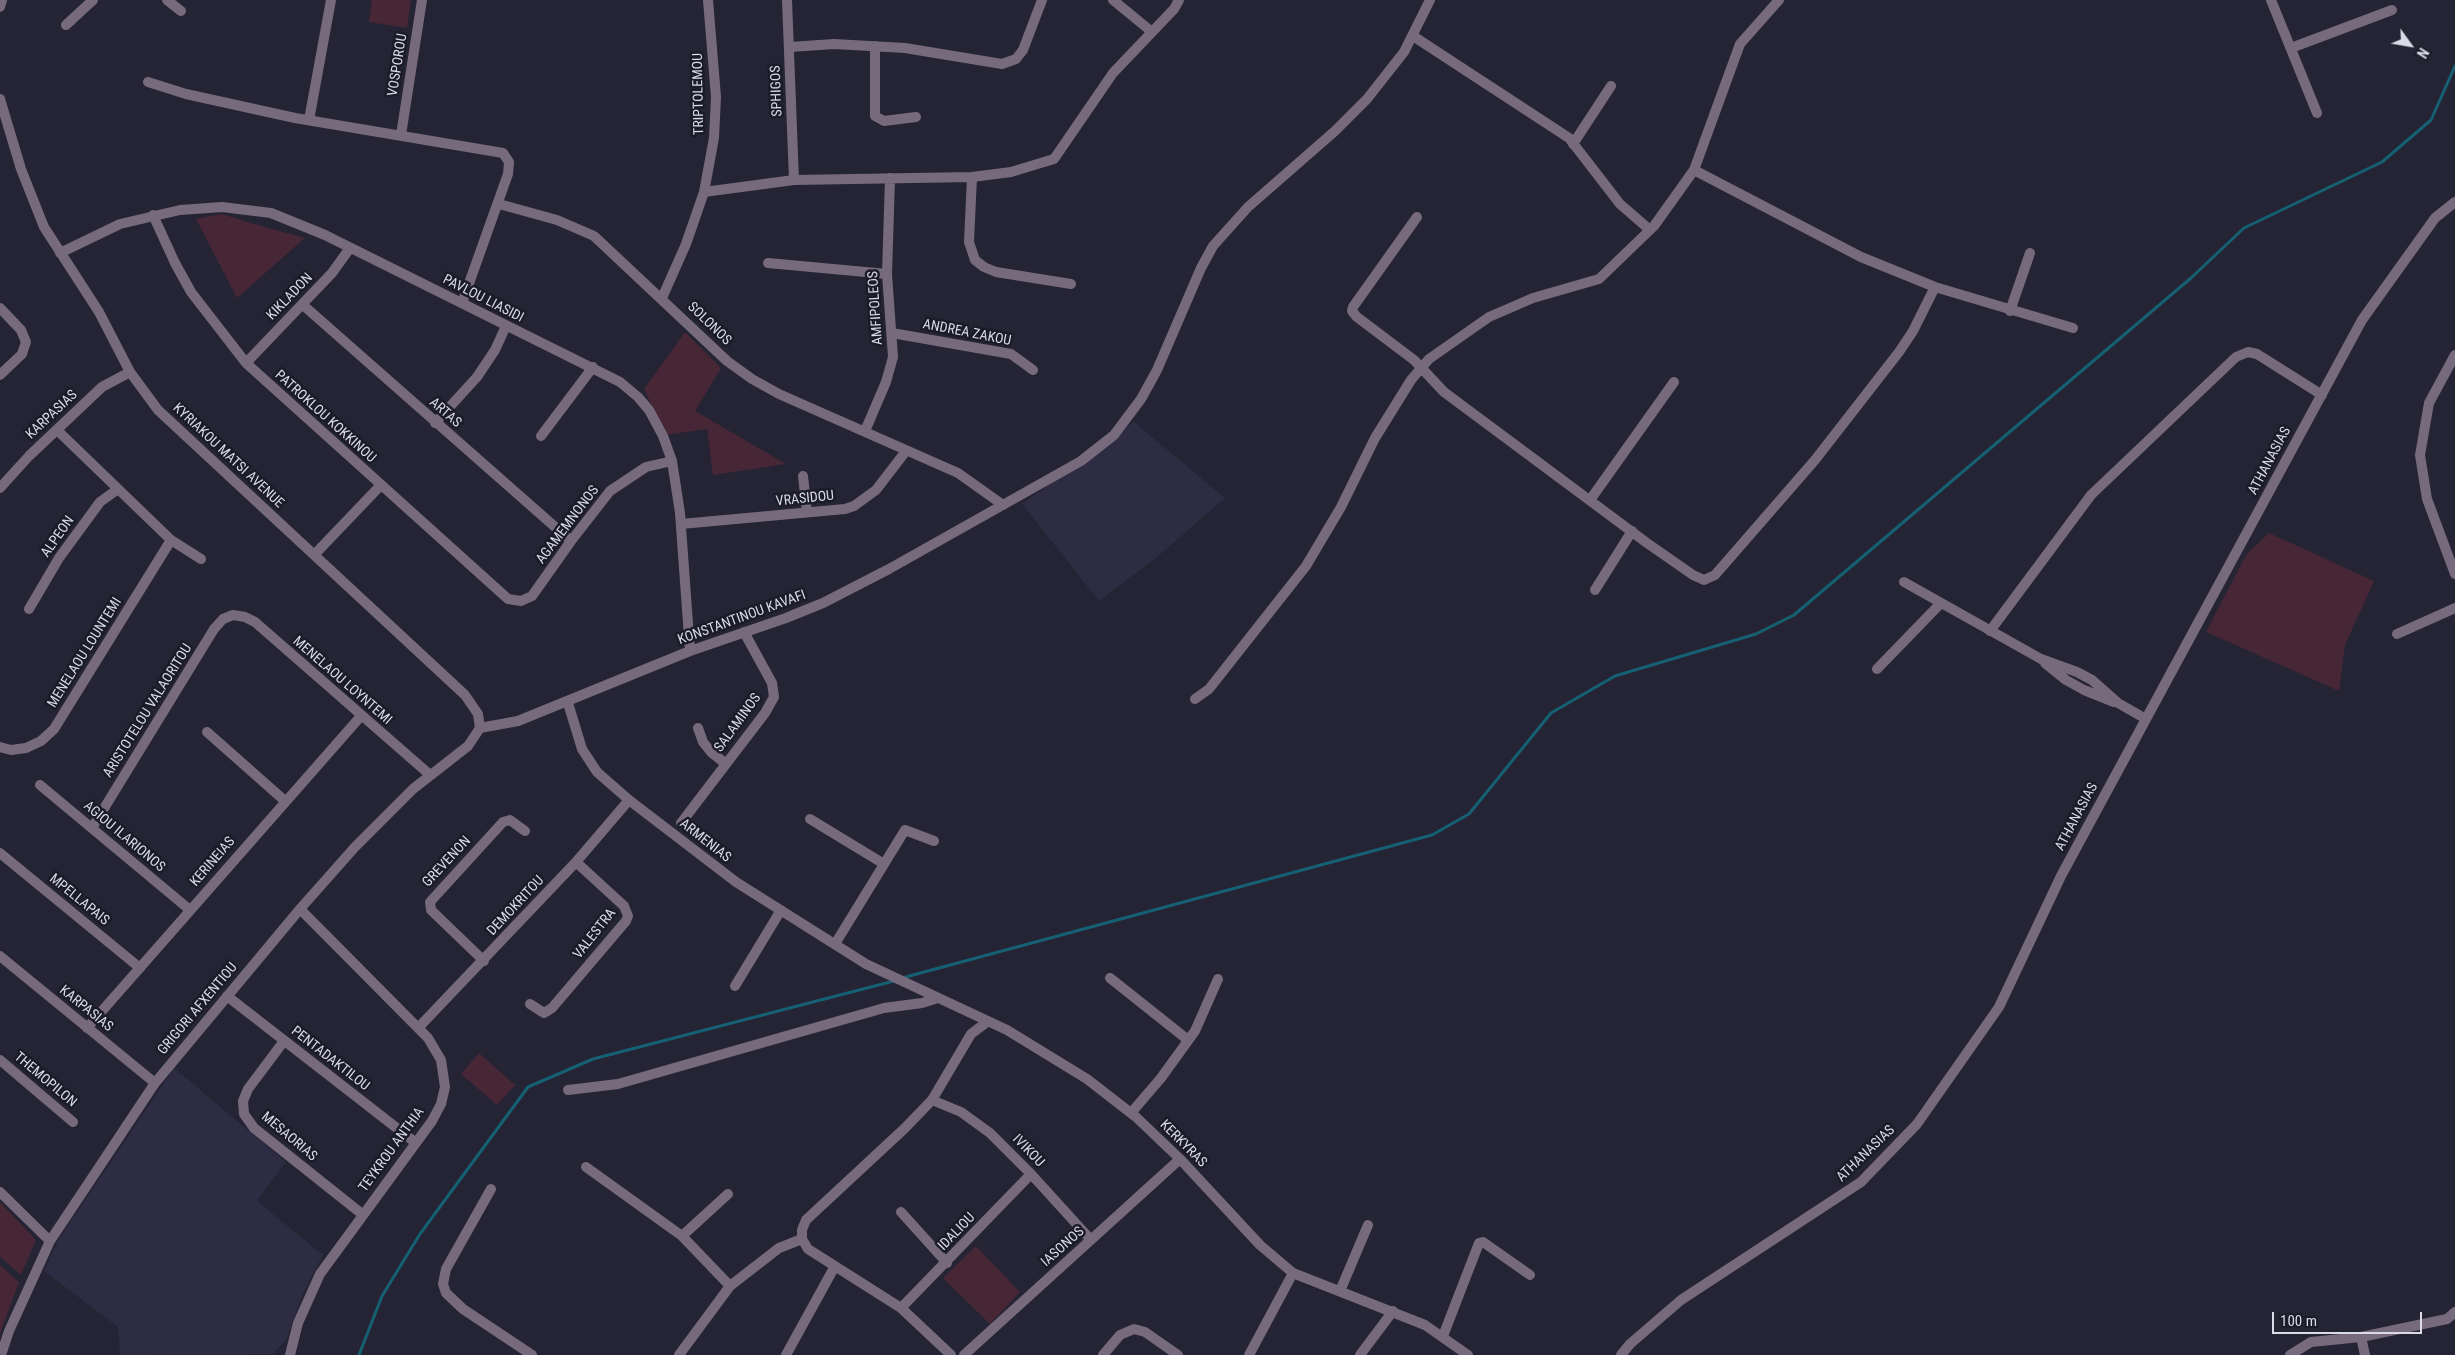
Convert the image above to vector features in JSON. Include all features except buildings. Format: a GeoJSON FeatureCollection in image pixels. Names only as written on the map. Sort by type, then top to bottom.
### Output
{"type":"FeatureCollection","features":[{"type":"Feature","properties":{"kind":"street"},"geometry":{"type":"LineString","coordinates":[[0,6],[2,0]]}},
{"type":"Feature","properties":{"kind":"street"},"geometry":{"type":"LineString","coordinates":[[66,25],[93,0]]}},
{"type":"Feature","properties":{"kind":"street"},"geometry":{"type":"LineString","coordinates":[[167,0],[181,11]]}},
{"type":"Feature","properties":{"kind":"street"},"geometry":{"type":"LineString","coordinates":[[309,120],[331,0]]}},
{"type":"Feature","properties":{"kind":"street","name":"VOSPOROU"},"geometry":{"type":"LineString","coordinates":[[401,135],[422,0]]}},
{"type":"Feature","properties":{"kind":"street","name":"TRIPTOLEMOU"},"geometry":{"type":"LineString","coordinates":[[662,298],[683,252],[704,192],[716,126],[708,0]]}},
{"type":"Feature","properties":{"kind":"street","name":"SPHIGOS"},"geometry":{"type":"LineString","coordinates":[[787,0],[794,180]]}},
{"type":"Feature","properties":{"kind":"street"},"geometry":{"type":"LineString","coordinates":[[790,47],[834,44],[930,50],[996,64],[1007,63],[1016,59],[1024,50],[1042,0]]}},
{"type":"Feature","properties":{"kind":"street"},"geometry":{"type":"LineString","coordinates":[[1113,0],[1152,32]]}},
{"type":"Feature","properties":{"kind":"street"},"geometry":{"type":"LineString","coordinates":[[704,192],[794,180],[972,177],[1011,172],[1054,160],[1113,73],[1180,0]]}},
{"type":"Feature","properties":{"kind":"street","name":"KONSTANTINOU KAVAFI"},"geometry":{"type":"LineString","coordinates":[[480,728],[518,722],[568,703],[690,651],[786,618],[823,603],[889,569],[1081,461],[1114,435],[1158,370],[1201,268],[1213,246],[1248,207],[1335,131],[1367,99],[1395,65],[1413,36],[1430,0]]}},
{"type":"Feature","properties":{"kind":"street"},"geometry":{"type":"LineString","coordinates":[[1195,698],[1209,689],[1306,566],[1341,507],[1375,438],[1411,380],[1429,359],[1489,317],[1532,298],[1598,279],[1650,230],[1694,170],[1740,44],[1779,0]]}},
{"type":"Feature","properties":{"kind":"street"},"geometry":{"type":"LineString","coordinates":[[2271,0],[2317,113]]}},
{"type":"Feature","properties":{"kind":"street"},"geometry":{"type":"LineString","coordinates":[[2290,48],[2392,10]]}},
{"type":"Feature","properties":{"kind":"street"},"geometry":{"type":"LineString","coordinates":[[1413,36],[1569,138],[1620,204],[1650,230]]}},
{"type":"Feature","properties":{"kind":"street"},"geometry":{"type":"LineString","coordinates":[[875,46],[875,116],[884,121],[916,117]]}},
{"type":"Feature","properties":{"kind":"street"},"geometry":{"type":"LineString","coordinates":[[148,82],[186,94],[309,120],[503,153],[509,162],[509,168],[499,204],[462,303]]}},
{"type":"Feature","properties":{"kind":"street"},"geometry":{"type":"LineString","coordinates":[[1573,144],[1611,86]]}},
{"type":"Feature","properties":{"kind":"street","name":"KYRIAKOU MATSI AVENUE"},"geometry":{"type":"LineString","coordinates":[[0,99],[4,131],[36,210],[60,253],[99,312],[130,372],[169,422],[315,554],[472,702],[478,714],[480,728]]}},
{"type":"Feature","properties":{"kind":"street"},"geometry":{"type":"LineString","coordinates":[[1694,170],[1861,257],[1936,287],[2073,328]]}},
{"type":"Feature","properties":{"kind":"street"},"geometry":{"type":"LineString","coordinates":[[972,177],[969,242],[975,260],[984,267],[996,272],[1070,284]]}},
{"type":"Feature","properties":{"kind":"street","name":"AMFIPOLEOS"},"geometry":{"type":"LineString","coordinates":[[865,432],[890,369],[893,345],[887,274],[890,178]]}},
{"type":"Feature","properties":{"kind":"street","name":"ATHANASIAS"},"geometry":{"type":"LineString","coordinates":[[1621,1355],[1630,1344],[1681,1300],[1861,1182],[1917,1124],[1999,1008],[2061,876],[2362,320],[2434,218],[2455,202]]}},
{"type":"Feature","properties":{"kind":"street","name":"SOLONOS"},"geometry":{"type":"LineString","coordinates":[[499,204],[557,220],[594,236],[727,361],[752,379],[780,394],[958,473],[1003,505]]}},
{"type":"Feature","properties":{"kind":"street","name":"PAVLOU LIASIDI"},"geometry":{"type":"LineString","coordinates":[[60,253],[112,228],[153,215],[203,208],[257,210],[288,218],[620,382],[642,402],[659,427],[672,461],[681,524],[690,651]]}},
{"type":"Feature","properties":{"kind":"street","name":"PATROKLOU KOKKINOU"},"geometry":{"type":"LineString","coordinates":[[153,215],[175,263],[191,292],[246,362],[380,486],[502,594],[508,599],[521,601]]}},
{"type":"Feature","properties":{"kind":"street"},"geometry":{"type":"LineString","coordinates":[[1417,217],[1352,311],[1422,368],[1434,384],[1444,392],[1632,532],[1698,578],[1709,579],[1715,575],[1815,460],[1899,352],[1913,331],[1936,287]]}},
{"type":"Feature","properties":{"kind":"street","name":"KIKLADON"},"geometry":{"type":"LineString","coordinates":[[246,362],[340,264],[350,248]]}},
{"type":"Feature","properties":{"kind":"street"},"geometry":{"type":"LineString","coordinates":[[2010,310],[2030,252]]}},
{"type":"Feature","properties":{"kind":"street"},"geometry":{"type":"LineString","coordinates":[[768,263],[887,274]]}},
{"type":"Feature","properties":{"kind":"street","name":"ARTAS"},"geometry":{"type":"LineString","coordinates":[[302,304],[571,541]]}},
{"type":"Feature","properties":{"kind":"street"},"geometry":{"type":"LineString","coordinates":[[0,308],[21,330],[26,342],[22,354],[0,375]]}},
{"type":"Feature","properties":{"kind":"street"},"geometry":{"type":"LineString","coordinates":[[435,423],[477,377],[495,350],[506,326]]}},
{"type":"Feature","properties":{"kind":"street","name":"ANDREA ZAKOU"},"geometry":{"type":"LineString","coordinates":[[892,333],[1011,354],[1032,370]]}},
{"type":"Feature","properties":{"kind":"street"},"geometry":{"type":"LineString","coordinates":[[1990,631],[2091,494],[2236,357],[2248,352],[2257,354],[2322,395]]}},
{"type":"Feature","properties":{"kind":"street"},"geometry":{"type":"LineString","coordinates":[[2454,358],[2429,403],[2420,455],[2427,499],[2455,574]]}},
{"type":"Feature","properties":{"kind":"street"},"geometry":{"type":"LineString","coordinates":[[541,436],[592,367]]}},
{"type":"Feature","properties":{"kind":"street","name":"KARPASIAS"},"geometry":{"type":"LineString","coordinates":[[0,488],[102,387],[130,372]]}},
{"type":"Feature","properties":{"kind":"street"},"geometry":{"type":"LineString","coordinates":[[1590,500],[1674,382]]}},
{"type":"Feature","properties":{"kind":"street"},"geometry":{"type":"LineString","coordinates":[[57,430],[171,540],[201,559]]}},
{"type":"Feature","properties":{"kind":"street","name":"VRASIDOU"},"geometry":{"type":"LineString","coordinates":[[681,524],[845,509],[862,502],[876,490],[906,451]]}},
{"type":"Feature","properties":{"kind":"street","name":"AGAMEMNONOS"},"geometry":{"type":"LineString","coordinates":[[521,601],[532,596],[537,591],[571,541],[610,491],[646,467],[657,462],[672,461]]}},
{"type":"Feature","properties":{"kind":"street"},"geometry":{"type":"LineString","coordinates":[[803,476],[807,512]]}},
{"type":"Feature","properties":{"kind":"street"},"geometry":{"type":"LineString","coordinates":[[315,554],[380,486]]}},
{"type":"Feature","properties":{"kind":"street","name":"ALPEON"},"geometry":{"type":"LineString","coordinates":[[29,608],[59,558],[100,502],[118,489]]}},
{"type":"Feature","properties":{"kind":"street"},"geometry":{"type":"LineString","coordinates":[[1595,590],[1632,532]]}},
{"type":"Feature","properties":{"kind":"street","name":"MENELAOU LOUNTEMI"},"geometry":{"type":"LineString","coordinates":[[0,747],[12,750],[26,748],[41,741],[54,729],[171,540]]}},
{"type":"Feature","properties":{"kind":"street"},"geometry":{"type":"LineString","coordinates":[[1904,582],[2041,659],[2078,672],[2092,680],[2118,703],[2146,719]]}},
{"type":"Feature","properties":{"kind":"street"},"geometry":{"type":"LineString","coordinates":[[1877,669],[1941,603]]}},
{"type":"Feature","properties":{"kind":"street"},"geometry":{"type":"LineString","coordinates":[[2397,634],[2455,608]]}},
{"type":"Feature","properties":{"kind":"street","name":"MENELAOU LOYNTEMI"},"geometry":{"type":"LineString","coordinates":[[233,615],[245,616],[255,622],[429,774]]}},
{"type":"Feature","properties":{"kind":"street","name":"ARISTOTELOU VALAORITOU"},"geometry":{"type":"LineString","coordinates":[[92,828],[214,629],[223,619],[233,615]]}},
{"type":"Feature","properties":{"kind":"street","name":"SALAMINOS"},"geometry":{"type":"LineString","coordinates":[[681,823],[766,713],[774,697],[772,683],[744,632]]}},
{"type":"Feature","properties":{"kind":"street","name":"ARMENIAS"},"geometry":{"type":"LineString","coordinates":[[568,703],[576,734],[588,761],[607,782],[733,880],[866,964]]}},
{"type":"Feature","properties":{"kind":"street","name":"KERINEIAS"},"geometry":{"type":"LineString","coordinates":[[87,1028],[361,716]]}},
{"type":"Feature","properties":{"kind":"street","name":"GRIGORI AFXENTIOU"},"geometry":{"type":"LineString","coordinates":[[0,1355],[9,1330],[50,1241],[155,1083],[300,909],[387,814],[429,774],[468,746],[480,728]]}},
{"type":"Feature","properties":{"kind":"street"},"geometry":{"type":"LineString","coordinates":[[698,728],[703,742],[711,752],[726,764]]}},
{"type":"Feature","properties":{"kind":"street"},"geometry":{"type":"LineString","coordinates":[[207,732],[285,801]]}},
{"type":"Feature","properties":{"kind":"street","name":"AGIOU ILARIONOS"},"geometry":{"type":"LineString","coordinates":[[40,785],[190,910]]}},
{"type":"Feature","properties":{"kind":"street","name":"DEMOKRITOU"},"geometry":{"type":"LineString","coordinates":[[419,1027],[484,961],[576,862],[629,800]]}},
{"type":"Feature","properties":{"kind":"street"},"geometry":{"type":"LineString","coordinates":[[810,819],[884,864]]}},
{"type":"Feature","properties":{"kind":"street","name":"GREVENON"},"geometry":{"type":"LineString","coordinates":[[484,961],[431,910],[430,902],[503,822],[507,820],[513,822],[525,831]]}},
{"type":"Feature","properties":{"kind":"street"},"geometry":{"type":"LineString","coordinates":[[835,944],[906,830],[934,841]]}},
{"type":"Feature","properties":{"kind":"street","name":"MPELLAPAIS"},"geometry":{"type":"LineString","coordinates":[[0,853],[140,968]]}},
{"type":"Feature","properties":{"kind":"street","name":"VALESTRA"},"geometry":{"type":"LineString","coordinates":[[530,1004],[544,1013],[552,1008],[626,921],[628,916],[624,906],[576,862]]}},
{"type":"Feature","properties":{"kind":"street","name":"TEYKROU ANTHIA"},"geometry":{"type":"LineString","coordinates":[[290,1355],[298,1323],[320,1274],[437,1113],[445,1087],[441,1060],[419,1027],[300,909]]}},
{"type":"Feature","properties":{"kind":"street"},"geometry":{"type":"LineString","coordinates":[[735,986],[782,910]]}},
{"type":"Feature","properties":{"kind":"street","name":"KARPASIAS"},"geometry":{"type":"LineString","coordinates":[[0,956],[155,1083]]}},
{"type":"Feature","properties":{"kind":"street","name":"KERKYRAS"},"geometry":{"type":"LineString","coordinates":[[866,964],[1007,1030],[1036,1046],[1087,1079],[1131,1113],[1180,1159],[1260,1245],[1293,1273],[1393,1311],[1443,1336],[1468,1355]]}},
{"type":"Feature","properties":{"kind":"street"},"geometry":{"type":"LineString","coordinates":[[1110,978],[1188,1040]]}},
{"type":"Feature","properties":{"kind":"street"},"geometry":{"type":"LineString","coordinates":[[1131,1113],[1161,1078],[1195,1031],[1218,979]]}},
{"type":"Feature","properties":{"kind":"street","name":"PENTADAKTILOU"},"geometry":{"type":"LineString","coordinates":[[227,996],[416,1143]]}},
{"type":"Feature","properties":{"kind":"street"},"geometry":{"type":"LineString","coordinates":[[568,1090],[618,1084],[884,1008],[922,1003],[934,996]]}},
{"type":"Feature","properties":{"kind":"street"},"geometry":{"type":"LineString","coordinates":[[951,1355],[901,1308],[808,1249],[802,1239],[802,1230],[806,1220],[905,1128],[932,1100],[970,1034],[987,1022]]}},
{"type":"Feature","properties":{"kind":"street","name":"MESAORIAS"},"geometry":{"type":"LineString","coordinates":[[284,1040],[248,1089],[243,1102],[244,1114],[254,1128],[362,1214]]}},
{"type":"Feature","properties":{"kind":"street","name":"THEMOPILON"},"geometry":{"type":"LineString","coordinates":[[0,1060],[73,1122]]}},
{"type":"Feature","properties":{"kind":"street","name":"IVIKOU"},"geometry":{"type":"LineString","coordinates":[[932,1100],[948,1106],[977,1123],[1003,1145],[1091,1240]]}},
{"type":"Feature","properties":{"kind":"street","name":"IASONOS"},"geometry":{"type":"LineString","coordinates":[[964,1355],[1180,1159]]}},
{"type":"Feature","properties":{"kind":"street"},"geometry":{"type":"LineString","coordinates":[[586,1167],[682,1236],[730,1286]]}},
{"type":"Feature","properties":{"kind":"street","name":"IDALIOU"},"geometry":{"type":"LineString","coordinates":[[901,1308],[947,1263],[1031,1174]]}},
{"type":"Feature","properties":{"kind":"street"},"geometry":{"type":"LineString","coordinates":[[491,1189],[446,1269],[443,1284],[446,1293],[459,1306],[532,1355]]}},
{"type":"Feature","properties":{"kind":"street"},"geometry":{"type":"LineString","coordinates":[[0,1192],[50,1241]]}},
{"type":"Feature","properties":{"kind":"street"},"geometry":{"type":"LineString","coordinates":[[682,1236],[728,1194]]}},
{"type":"Feature","properties":{"kind":"street"},"geometry":{"type":"LineString","coordinates":[[901,1212],[947,1263]]}},
{"type":"Feature","properties":{"kind":"street"},"geometry":{"type":"LineString","coordinates":[[1340,1291],[1368,1225]]}},
{"type":"Feature","properties":{"kind":"street"},"geometry":{"type":"LineString","coordinates":[[679,1355],[730,1286],[779,1248],[802,1239]]}},
{"type":"Feature","properties":{"kind":"street"},"geometry":{"type":"LineString","coordinates":[[1443,1336],[1479,1242],[1483,1242],[1530,1275]]}},
{"type":"Feature","properties":{"kind":"street"},"geometry":{"type":"LineString","coordinates":[[789,1354],[835,1266]]}},
{"type":"Feature","properties":{"kind":"street"},"geometry":{"type":"LineString","coordinates":[[1249,1355],[1293,1273]]}},
{"type":"Feature","properties":{"kind":"street"},"geometry":{"type":"LineString","coordinates":[[1360,1355],[1393,1311]]}},
{"type":"Feature","properties":{"kind":"street"},"geometry":{"type":"LineString","coordinates":[[2290,1355],[2310,1342],[2361,1337],[2447,1319],[2455,1312]]}},
{"type":"Feature","properties":{"kind":"street"},"geometry":{"type":"LineString","coordinates":[[1103,1354],[1120,1335],[1134,1329],[1146,1332],[1178,1355]]}},
{"type":"Feature","properties":{"kind":"street"},"geometry":{"type":"LineString","coordinates":[[2361,1337],[2365,1355]]}},
{"type":"Feature","properties":{"kind":"shaded area"},"geometry":{"type":"Polygon","coordinates":[[[372,0],[411,0],[407,28],[369,22],[372,0]]]}},
{"type":"Feature","properties":{"kind":"shaded area"},"geometry":{"type":"Polygon","coordinates":[[[222,214],[305,238],[237,298],[196,219],[222,214]]]}},
{"type":"Feature","properties":{"kind":"shaded area"},"geometry":{"type":"Polygon","coordinates":[[[685,332],[721,368],[695,411],[786,464],[713,475],[707,429],[666,435],[644,389],[685,332]]]}},
{"type":"Feature","properties":{"kind":"shaded area"},"geometry":{"type":"Polygon","coordinates":[[[1134,422],[1225,498],[1157,557],[1099,601],[1022,504],[1134,422]]]}},
{"type":"Feature","properties":{"kind":"shaded area"},"geometry":{"type":"Polygon","coordinates":[[[2269,533],[2374,581],[2345,645],[2339,691],[2206,632],[2246,555],[2269,533]]]}},
{"type":"Feature","properties":{"kind":"shaded area"},"geometry":{"type":"Polygon","coordinates":[[[479,1053],[515,1085],[497,1105],[461,1074],[479,1053]]]}},
{"type":"Feature","properties":{"kind":"shaded area"},"geometry":{"type":"Polygon","coordinates":[[[174,1068],[286,1162],[257,1201],[323,1255],[302,1296],[286,1340],[273,1354],[120,1355],[118,1327],[44,1271],[59,1239],[174,1068]]]}},
{"type":"Feature","properties":{"kind":"shaded area"},"geometry":{"type":"Polygon","coordinates":[[[0,1202],[36,1240],[21,1275],[0,1257],[0,1202]]]}},
{"type":"Feature","properties":{"kind":"shaded area"},"geometry":{"type":"Polygon","coordinates":[[[976,1246],[1020,1292],[990,1324],[943,1278],[976,1246]]]}},
{"type":"Feature","properties":{"kind":"shaded area"},"geometry":{"type":"Polygon","coordinates":[[[0,1265],[19,1282],[0,1334],[0,1265]]]}},
{"type":"Feature","properties":{"kind":"waterway"},"geometry":{"type":"LineString","coordinates":[[902,978],[1432,835],[1469,814],[1551,713],[1615,676],[1756,634],[1794,615],[2191,278],[2244,228],[2382,162],[2431,120],[2455,66]]}},
{"type":"Feature","properties":{"kind":"waterway"},"geometry":{"type":"LineString","coordinates":[[359,1355],[382,1296],[420,1234],[528,1087],[593,1059],[894,981]]}}]}
